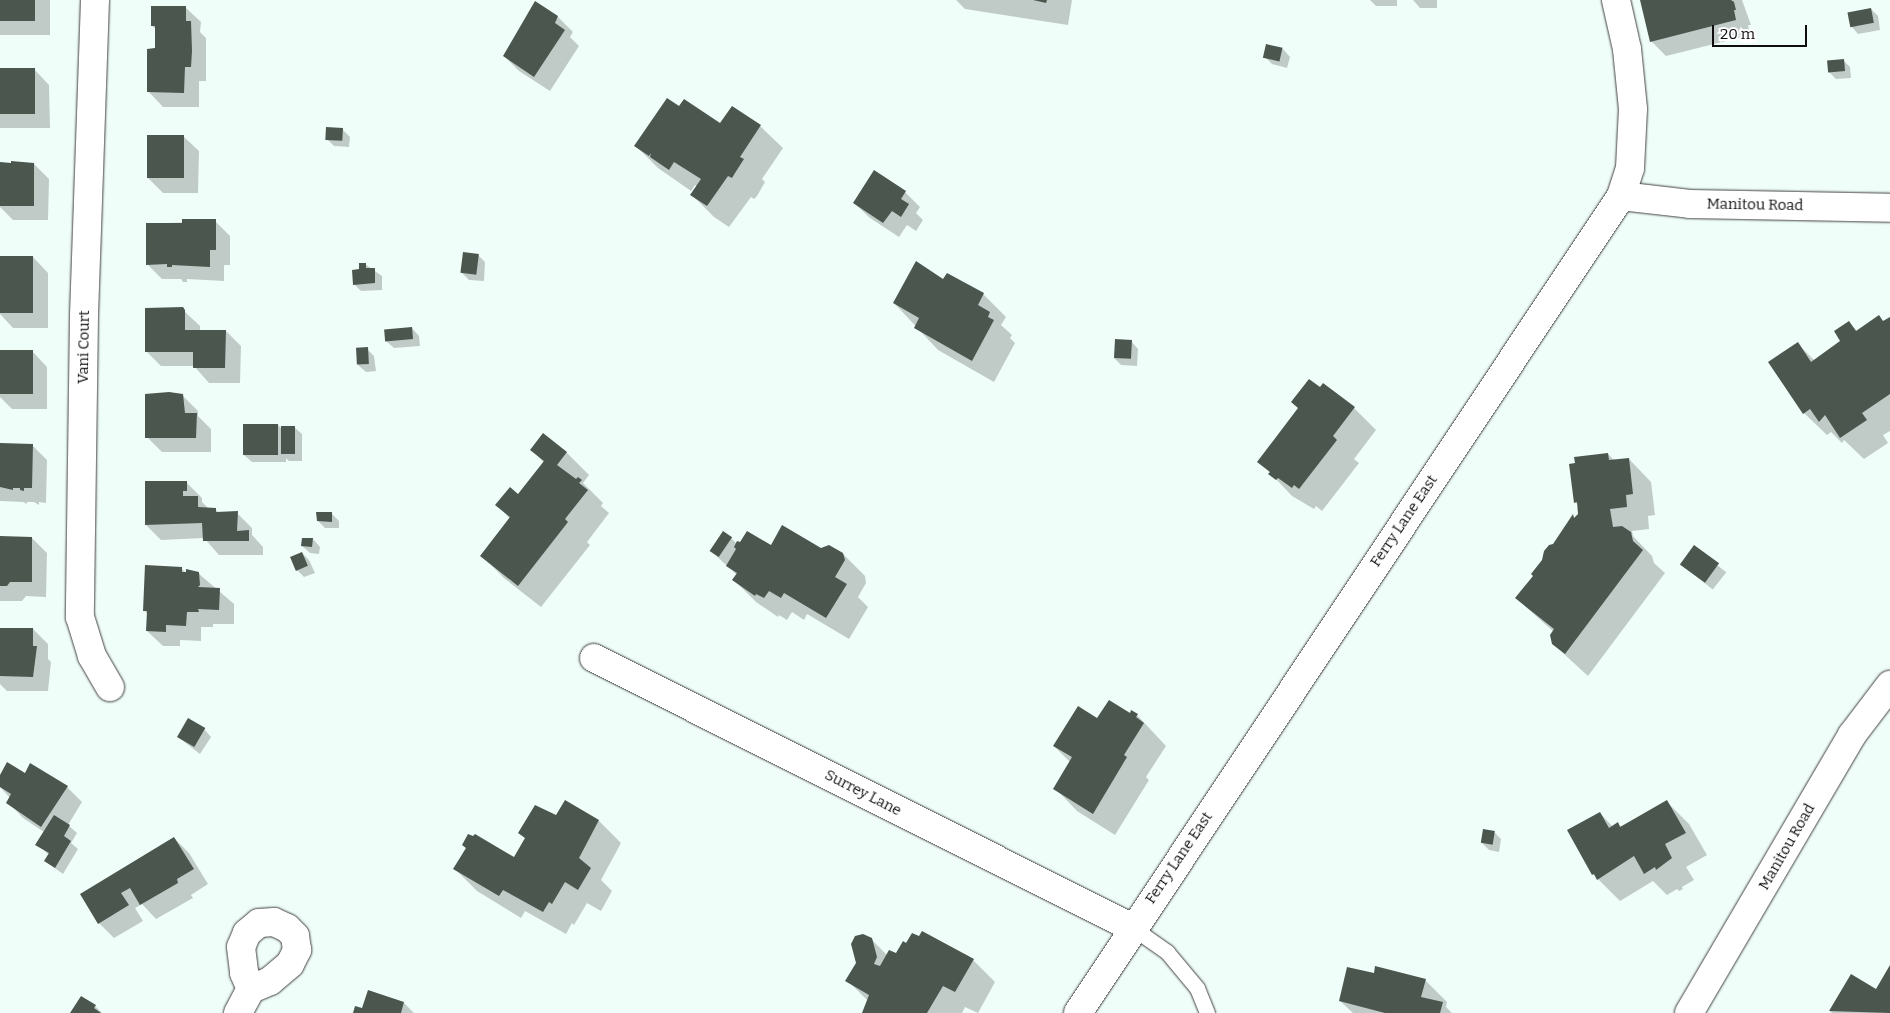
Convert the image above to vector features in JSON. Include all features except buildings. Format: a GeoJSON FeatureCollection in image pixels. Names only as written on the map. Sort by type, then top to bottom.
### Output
{"type":"FeatureCollection","features":[{"type":"Feature","properties":{"kind":"street","name":"Vani Court"},"geometry":{"type":"LineString","coordinates":[[95,0],[84,316],[80,617],[92,656],[110,687]]}},
{"type":"Feature","properties":{"kind":"street","name":"Ferry Lane East"},"geometry":{"type":"LineString","coordinates":[[1078,1013],[1621,196],[1630,168],[1633,109],[1627,49],[1616,0]]}},
{"type":"Feature","properties":{"kind":"street","name":"Manitou Road"},"geometry":{"type":"LineString","coordinates":[[1621,196],[1690,204],[1890,208]]}},
{"type":"Feature","properties":{"kind":"street","name":"Surrey Lane"},"geometry":{"type":"LineString","coordinates":[[594,658],[1133,928]]}},
{"type":"Feature","properties":{"kind":"street","name":"Manitou Road"},"geometry":{"type":"LineString","coordinates":[[1689,1013],[1852,735],[1890,685]]}},
{"type":"Feature","properties":{"kind":"street"},"geometry":{"type":"LineString","coordinates":[[238,1013],[251,989]]}},
{"type":"Feature","properties":{"kind":"lane"},"geometry":{"type":"LineString","coordinates":[[1133,928],[1167,952],[1197,988],[1207,1013]]}}]}
